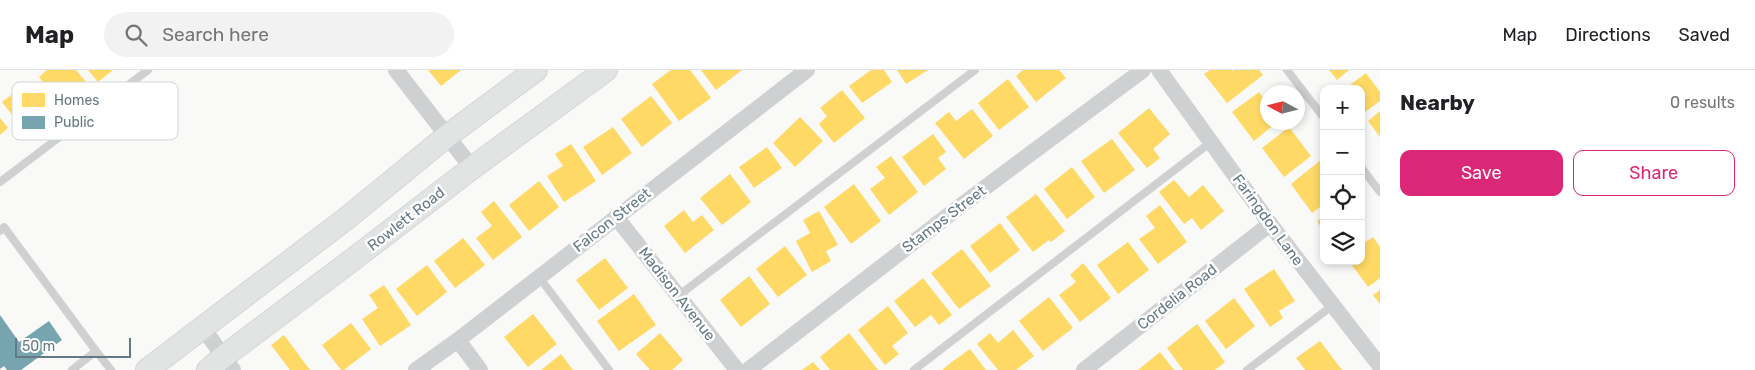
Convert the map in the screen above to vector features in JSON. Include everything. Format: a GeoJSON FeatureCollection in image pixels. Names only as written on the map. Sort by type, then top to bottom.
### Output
{"type":"FeatureCollection","features":[{"type":"Feature","properties":{"kind":"main road"},"geometry":{"type":"LineString","coordinates":[[147,370],[346,218],[447,136],[536,70]]}},
{"type":"Feature","properties":{"kind":"main road","name":"Rowlett Road"},"geometry":{"type":"LineString","coordinates":[[221,366],[351,261],[472,168],[606,70]]}},
{"type":"Feature","properties":{"kind":"street"},"geometry":{"type":"LineString","coordinates":[[396,70],[472,168]]}},
{"type":"Feature","properties":{"kind":"street","name":"Falcon Street"},"geometry":{"type":"LineString","coordinates":[[416,370],[458,340],[807,70]]}},
{"type":"Feature","properties":{"kind":"street","name":"Stamps Street"},"geometry":{"type":"LineString","coordinates":[[748,370],[955,210],[1143,70]]}},
{"type":"Feature","properties":{"kind":"street","name":"Faringdon Lane"},"geometry":{"type":"LineString","coordinates":[[1159,70],[1270,224],[1380,366]]}},
{"type":"Feature","properties":{"kind":"street","name":"Madison Avenue"},"geometry":{"type":"LineString","coordinates":[[616,217],[737,370]]}},
{"type":"Feature","properties":{"kind":"street","name":"Cordelia Road"},"geometry":{"type":"LineString","coordinates":[[1084,370],[1270,224]]}},
{"type":"Feature","properties":{"kind":"street"},"geometry":{"type":"LineString","coordinates":[[203,328],[221,366]]}},
{"type":"Feature","properties":{"kind":"street"},"geometry":{"type":"LineString","coordinates":[[458,340],[480,370]]}},
{"type":"Feature","properties":{"kind":"lane"},"geometry":{"type":"LineString","coordinates":[[132,82],[148,70]]}},
{"type":"Feature","properties":{"kind":"lane"},"geometry":{"type":"LineString","coordinates":[[678,296],[975,70]]}},
{"type":"Feature","properties":{"kind":"lane"},"geometry":{"type":"LineString","coordinates":[[1287,70],[1320,113]]}},
{"type":"Feature","properties":{"kind":"lane"},"geometry":{"type":"LineString","coordinates":[[0,182],[56,140]]}},
{"type":"Feature","properties":{"kind":"lane"},"geometry":{"type":"LineString","coordinates":[[914,370],[1211,142]]}},
{"type":"Feature","properties":{"kind":"lane"},"geometry":{"type":"LineString","coordinates":[[1365,172],[1380,192]]}},
{"type":"Feature","properties":{"kind":"lane"},"geometry":{"type":"LineString","coordinates":[[0,231],[4,227],[111,370]]}},
{"type":"Feature","properties":{"kind":"lane"},"geometry":{"type":"LineString","coordinates":[[539,277],[610,370]]}},
{"type":"Feature","properties":{"kind":"lane"},"geometry":{"type":"LineString","coordinates":[[1247,370],[1332,306]]}},
{"type":"Feature","properties":{"kind":"lane"},"geometry":{"type":"LineString","coordinates":[[72,370],[96,351]]}},
{"type":"Feature","properties":{"kind":"building: Homes"},"geometry":{"type":"Polygon","coordinates":[[[47,70],[76,70],[86,82],[43,82],[39,77],[47,70]]]}},
{"type":"Feature","properties":{"kind":"building: Homes"},"geometry":{"type":"Polygon","coordinates":[[[88,70],[113,70],[98,82],[88,70]]]}},
{"type":"Feature","properties":{"kind":"building: Homes"},"geometry":{"type":"Polygon","coordinates":[[[428,70],[461,70],[441,86],[428,70]]]}},
{"type":"Feature","properties":{"kind":"building: Homes"},"geometry":{"type":"Polygon","coordinates":[[[671,70],[690,70],[711,98],[679,121],[652,84],[671,70]]]}},
{"type":"Feature","properties":{"kind":"building: Homes"},"geometry":{"type":"Polygon","coordinates":[[[701,70],[742,70],[716,90],[701,70]]]}},
{"type":"Feature","properties":{"kind":"building: Homes"},"geometry":{"type":"Polygon","coordinates":[[[871,70],[884,70],[892,82],[862,103],[849,86],[871,70]]]}},
{"type":"Feature","properties":{"kind":"building: Homes"},"geometry":{"type":"Polygon","coordinates":[[[897,70],[928,70],[906,84],[897,70]]]}},
{"type":"Feature","properties":{"kind":"building: Homes"},"geometry":{"type":"Polygon","coordinates":[[[1023,70],[1059,70],[1066,78],[1036,102],[1016,76],[1023,70]]]}},
{"type":"Feature","properties":{"kind":"building: Homes"},"geometry":{"type":"Polygon","coordinates":[[[1210,70],[1259,70],[1263,75],[1227,103],[1204,74],[1210,70]]]}},
{"type":"Feature","properties":{"kind":"building: Homes"},"geometry":{"type":"Polygon","coordinates":[[[1329,70],[1349,70],[1337,80],[1329,70]]]}},
{"type":"Feature","properties":{"kind":"building: Homes"},"geometry":{"type":"Polygon","coordinates":[[[1366,73],[1380,92],[1380,101],[1365,112],[1365,85],[1350,85],[1366,73]]]}},
{"type":"Feature","properties":{"kind":"building: Homes"},"geometry":{"type":"Polygon","coordinates":[[[1008,79],[1029,107],[999,130],[978,103],[1008,79]]]}},
{"type":"Feature","properties":{"kind":"building: Homes"},"geometry":{"type":"Polygon","coordinates":[[[842,90],[865,118],[834,143],[819,124],[827,116],[820,108],[842,90]]]}},
{"type":"Feature","properties":{"kind":"building: Homes"},"geometry":{"type":"Polygon","coordinates":[[[1259,92],[1260,130],[1267,130],[1254,141],[1232,112],[1259,92]]]}},
{"type":"Feature","properties":{"kind":"building: Homes"},"geometry":{"type":"Polygon","coordinates":[[[12,94],[12,115],[2,102],[12,94]]]}},
{"type":"Feature","properties":{"kind":"building: Homes"},"geometry":{"type":"Polygon","coordinates":[[[651,96],[672,123],[642,147],[621,119],[651,96]]]}},
{"type":"Feature","properties":{"kind":"building: Homes"},"geometry":{"type":"Polygon","coordinates":[[[1149,108],[1170,134],[1153,149],[1160,158],[1147,168],[1118,133],[1149,108]]]}},
{"type":"Feature","properties":{"kind":"building: Homes"},"geometry":{"type":"Polygon","coordinates":[[[972,109],[993,136],[964,159],[935,123],[949,112],[956,121],[972,109]]]}},
{"type":"Feature","properties":{"kind":"building: Homes"},"geometry":{"type":"Polygon","coordinates":[[[1380,111],[1380,137],[1368,121],[1380,111]]]}},
{"type":"Feature","properties":{"kind":"building: Homes"},"geometry":{"type":"Polygon","coordinates":[[[800,117],[823,141],[795,167],[773,143],[800,117]]]}},
{"type":"Feature","properties":{"kind":"building: Homes"},"geometry":{"type":"Polygon","coordinates":[[[0,118],[8,128],[0,135],[0,118]]]}},
{"type":"Feature","properties":{"kind":"building: Homes"},"geometry":{"type":"Polygon","coordinates":[[[613,127],[632,153],[602,175],[583,147],[613,127]]]}},
{"type":"Feature","properties":{"kind":"building: Homes"},"geometry":{"type":"Polygon","coordinates":[[[1285,130],[1291,130],[1311,156],[1284,177],[1262,148],[1285,130]]]}},
{"type":"Feature","properties":{"kind":"building: Homes"},"geometry":{"type":"Polygon","coordinates":[[[933,134],[946,152],[938,158],[946,169],[924,186],[902,157],[933,134]]]}},
{"type":"Feature","properties":{"kind":"building: Homes"},"geometry":{"type":"Polygon","coordinates":[[[1112,139],[1135,170],[1104,193],[1081,161],[1112,139]]]}},
{"type":"Feature","properties":{"kind":"building: Homes"},"geometry":{"type":"Polygon","coordinates":[[[571,144],[596,181],[564,202],[547,176],[563,166],[555,154],[571,144]]]}},
{"type":"Feature","properties":{"kind":"building: Homes"},"geometry":{"type":"Polygon","coordinates":[[[767,147],[782,168],[754,188],[739,167],[767,147]]]}},
{"type":"Feature","properties":{"kind":"building: Homes"},"geometry":{"type":"Polygon","coordinates":[[[891,156],[918,192],[889,215],[870,189],[885,178],[876,167],[891,156]]]}},
{"type":"Feature","properties":{"kind":"building: Homes"},"geometry":{"type":"Polygon","coordinates":[[[1320,161],[1320,207],[1312,213],[1291,184],[1320,161]]]}},
{"type":"Feature","properties":{"kind":"building: Homes"},"geometry":{"type":"Polygon","coordinates":[[[1072,167],[1095,197],[1067,219],[1044,189],[1072,167]]]}},
{"type":"Feature","properties":{"kind":"building: Homes"},"geometry":{"type":"Polygon","coordinates":[[[730,174],[751,202],[722,225],[700,198],[730,174]]]}},
{"type":"Feature","properties":{"kind":"building: Homes"},"geometry":{"type":"Polygon","coordinates":[[[1174,180],[1189,197],[1203,185],[1224,211],[1201,230],[1192,218],[1184,224],[1159,192],[1174,180]]]}},
{"type":"Feature","properties":{"kind":"building: Homes"},"geometry":{"type":"Polygon","coordinates":[[[539,181],[559,207],[529,231],[509,205],[539,181]]]}},
{"type":"Feature","properties":{"kind":"building: Homes"},"geometry":{"type":"Polygon","coordinates":[[[854,184],[881,221],[851,244],[824,207],[854,184]]]}},
{"type":"Feature","properties":{"kind":"building: Homes"},"geometry":{"type":"Polygon","coordinates":[[[1036,194],[1065,231],[1051,242],[1049,240],[1033,252],[1006,217],[1036,194]]]}},
{"type":"Feature","properties":{"kind":"building: Homes"},"geometry":{"type":"Polygon","coordinates":[[[494,201],[522,237],[493,260],[476,238],[492,226],[481,212],[494,201]]]}},
{"type":"Feature","properties":{"kind":"building: Homes"},"geometry":{"type":"Polygon","coordinates":[[[1160,205],[1187,242],[1158,264],[1139,239],[1155,228],[1146,216],[1160,205]]]}},
{"type":"Feature","properties":{"kind":"building: Homes"},"geometry":{"type":"Polygon","coordinates":[[[684,210],[693,222],[702,215],[714,230],[685,253],[664,226],[684,210]]]}},
{"type":"Feature","properties":{"kind":"building: Homes"},"geometry":{"type":"Polygon","coordinates":[[[819,211],[838,245],[826,251],[831,261],[812,272],[796,241],[810,233],[803,220],[819,211]]]}},
{"type":"Feature","properties":{"kind":"building: Homes"},"geometry":{"type":"Polygon","coordinates":[[[1000,223],[1020,250],[990,273],[970,246],[1000,223]]]}},
{"type":"Feature","properties":{"kind":"building: Homes"},"geometry":{"type":"Polygon","coordinates":[[[1373,237],[1380,247],[1380,278],[1368,287],[1352,265],[1365,265],[1365,242],[1373,237]]]}},
{"type":"Feature","properties":{"kind":"building: Homes"},"geometry":{"type":"Polygon","coordinates":[[[463,238],[485,265],[455,288],[434,261],[463,238]]]}},
{"type":"Feature","properties":{"kind":"building: Homes"},"geometry":{"type":"Polygon","coordinates":[[[1128,242],[1149,270],[1118,294],[1097,265],[1128,242]]]}},
{"type":"Feature","properties":{"kind":"building: Homes"},"geometry":{"type":"Polygon","coordinates":[[[785,246],[807,275],[778,297],[756,269],[785,246]]]}},
{"type":"Feature","properties":{"kind":"building: Homes"},"geometry":{"type":"Polygon","coordinates":[[[962,249],[991,286],[959,309],[931,273],[962,249]]]}},
{"type":"Feature","properties":{"kind":"building: Homes"},"geometry":{"type":"Polygon","coordinates":[[[605,258],[628,288],[599,310],[576,280],[605,258]]]}},
{"type":"Feature","properties":{"kind":"building: Homes"},"geometry":{"type":"Polygon","coordinates":[[[1083,263],[1111,298],[1080,322],[1059,295],[1076,282],[1070,275],[1083,263]]]}},
{"type":"Feature","properties":{"kind":"building: Homes"},"geometry":{"type":"Polygon","coordinates":[[[427,265],[447,292],[417,316],[396,289],[427,265]]]}},
{"type":"Feature","properties":{"kind":"building: Homes"},"geometry":{"type":"Polygon","coordinates":[[[1274,269],[1295,301],[1279,311],[1283,318],[1270,327],[1244,289],[1274,269]]]}},
{"type":"Feature","properties":{"kind":"building: Homes"},"geometry":{"type":"Polygon","coordinates":[[[749,276],[770,304],[741,327],[720,300],[749,276]]]}},
{"type":"Feature","properties":{"kind":"building: Homes"},"geometry":{"type":"Polygon","coordinates":[[[923,278],[952,315],[939,325],[931,315],[915,327],[894,301],[923,278]]]}},
{"type":"Feature","properties":{"kind":"building: Homes"},"geometry":{"type":"Polygon","coordinates":[[[384,285],[411,325],[380,346],[362,319],[378,308],[369,295],[384,285]]]}},
{"type":"Feature","properties":{"kind":"building: Homes"},"geometry":{"type":"Polygon","coordinates":[[[1380,290],[1380,304],[1373,295],[1380,290]]]}},
{"type":"Feature","properties":{"kind":"building: Homes"},"geometry":{"type":"Polygon","coordinates":[[[634,294],[656,325],[619,351],[597,321],[634,294]]]}},
{"type":"Feature","properties":{"kind":"building: Homes"},"geometry":{"type":"Polygon","coordinates":[[[1049,297],[1073,328],[1043,351],[1019,321],[1049,297]]]}},
{"type":"Feature","properties":{"kind":"building: Homes"},"geometry":{"type":"Polygon","coordinates":[[[1234,298],[1255,326],[1226,349],[1205,321],[1234,298]]]}},
{"type":"Feature","properties":{"kind":"building: Homes"},"geometry":{"type":"Polygon","coordinates":[[[888,306],[908,333],[892,346],[899,354],[885,365],[858,330],[888,306]]]}},
{"type":"Feature","properties":{"kind":"building: Homes"},"geometry":{"type":"Polygon","coordinates":[[[533,314],[557,344],[528,367],[504,337],[533,314]]]}},
{"type":"Feature","properties":{"kind":"building: Homes"},"geometry":{"type":"Polygon","coordinates":[[[351,323],[371,349],[344,370],[341,370],[322,345],[351,323]]]}},
{"type":"Feature","properties":{"kind":"building: Homes"},"geometry":{"type":"Polygon","coordinates":[[[1197,324],[1225,362],[1215,370],[1183,370],[1167,348],[1197,324]]]}},
{"type":"Feature","properties":{"kind":"building: Homes"},"geometry":{"type":"Polygon","coordinates":[[[1013,330],[1034,356],[1016,370],[998,370],[977,344],[990,333],[998,343],[1013,330]]]}},
{"type":"Feature","properties":{"kind":"building: Homes"},"geometry":{"type":"Polygon","coordinates":[[[660,333],[683,360],[672,370],[650,370],[636,354],[660,333]]]}},
{"type":"Feature","properties":{"kind":"building: Homes"},"geometry":{"type":"Polygon","coordinates":[[[849,333],[878,370],[830,370],[820,357],[849,333]]]}},
{"type":"Feature","properties":{"kind":"building: Homes"},"geometry":{"type":"Polygon","coordinates":[[[284,335],[310,370],[290,370],[271,345],[284,335]]]}},
{"type":"Feature","properties":{"kind":"building: Homes"},"geometry":{"type":"Polygon","coordinates":[[[1320,341],[1342,370],[1305,370],[1296,358],[1320,341]]]}},
{"type":"Feature","properties":{"kind":"building: Homes"},"geometry":{"type":"Polygon","coordinates":[[[970,349],[986,370],[942,370],[953,361],[970,349]]]}},
{"type":"Feature","properties":{"kind":"building: Homes"},"geometry":{"type":"Polygon","coordinates":[[[1160,352],[1174,370],[1138,370],[1160,352]]]}},
{"type":"Feature","properties":{"kind":"building: Homes"},"geometry":{"type":"Polygon","coordinates":[[[561,354],[573,370],[541,370],[561,354]]]}},
{"type":"Feature","properties":{"kind":"building: Homes"},"geometry":{"type":"Polygon","coordinates":[[[813,362],[820,370],[802,370],[813,362]]]}},
{"type":"Feature","properties":{"kind":"building: Public"},"geometry":{"type":"Polygon","coordinates":[[[0,315],[19,342],[49,321],[62,340],[21,370],[7,370],[4,366],[0,369],[0,315]]]}}]}
